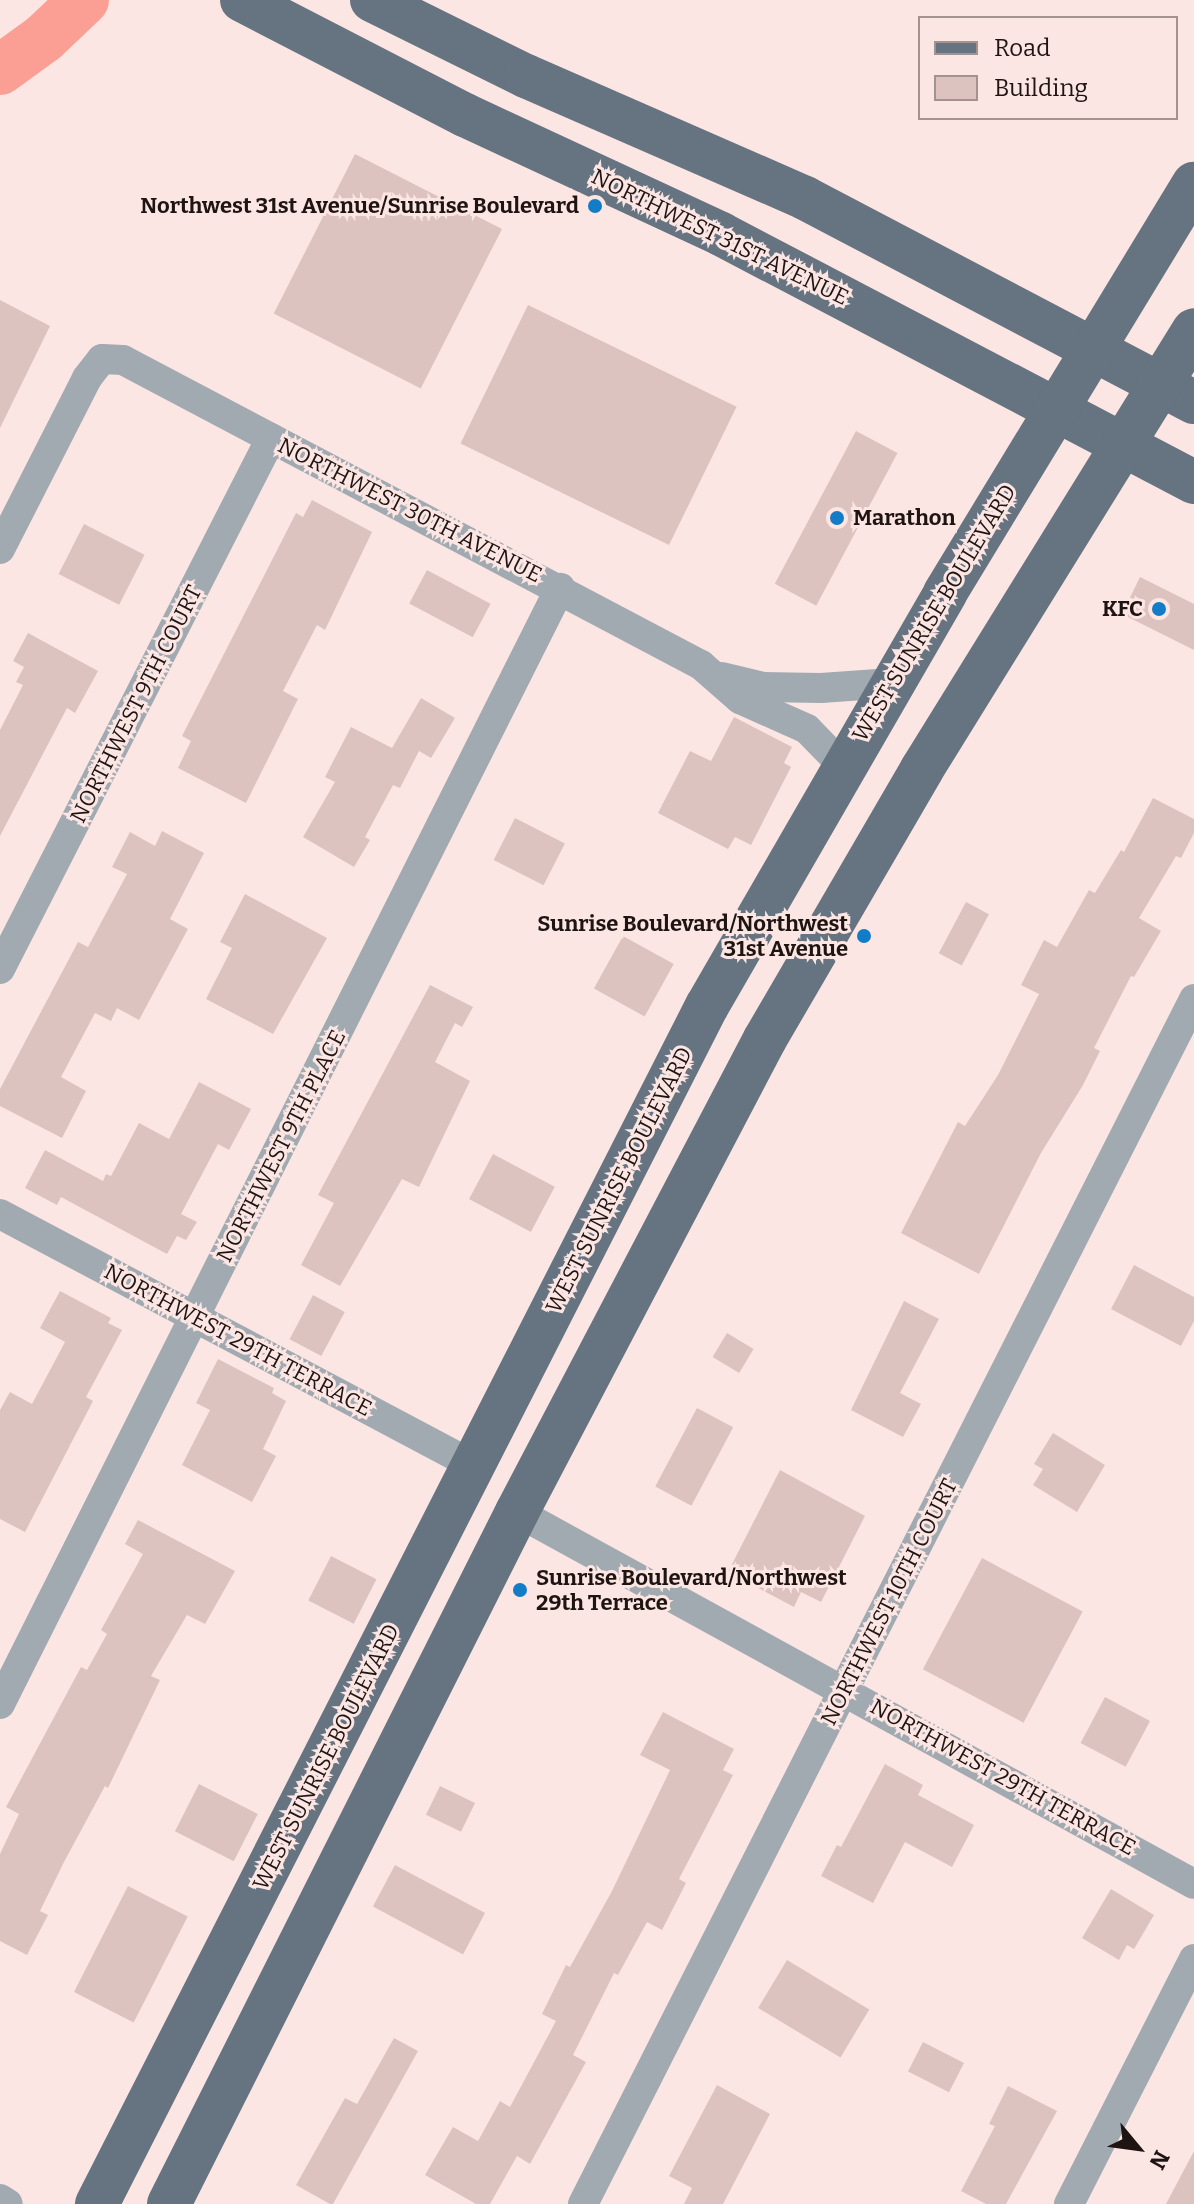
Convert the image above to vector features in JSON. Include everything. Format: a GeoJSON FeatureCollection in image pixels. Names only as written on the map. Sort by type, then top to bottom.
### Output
{"type":"FeatureCollection","features":[{"type":"Feature","properties":{"kind":"main road","name":"NORTHWEST 31ST AVENUE"},"geometry":{"type":"LineString","coordinates":[[242,0],[465,115],[721,234],[1194,482]]}},
{"type":"Feature","properties":{"kind":"main road"},"geometry":{"type":"LineString","coordinates":[[372,0],[470,50],[805,198],[1178,393]]}},
{"type":"Feature","properties":{"kind":"main road"},"geometry":{"type":"LineString","coordinates":[[368,65],[395,53],[427,47],[470,50]]}},
{"type":"Feature","properties":{"kind":"main road","name":"WEST SUNRISE BOULEVARD"},"geometry":{"type":"LineString","coordinates":[[97,2204],[707,1006],[892,683],[1194,184]]}},
{"type":"Feature","properties":{"kind":"main road"},"geometry":{"type":"LineString","coordinates":[[169,2204],[517,1512],[765,1039],[922,769],[1123,444],[1178,393],[1194,330]]}},
{"type":"Feature","properties":{"kind":"main road"},"geometry":{"type":"LineString","coordinates":[[514,1388],[502,1467],[506,1500],[517,1512]]}},
{"type":"Feature","properties":{"kind":"main road"},"geometry":{"type":"LineString","coordinates":[[475,1466],[486,1483],[492,1509],[487,1571]]}},
{"type":"Feature","properties":{"kind":"street","name":"NORTHWEST 30TH AVENUE"},"geometry":{"type":"LineString","coordinates":[[0,549],[87,378],[102,359],[123,360],[560,588],[712,675],[740,699],[807,729],[843,766]]}},
{"type":"Feature","properties":{"kind":"street","name":"NORTHWEST 9TH COURT"},"geometry":{"type":"LineString","coordinates":[[0,969],[271,438]]}},
{"type":"Feature","properties":{"kind":"street","name":"NORTHWEST 9TH PLACE"},"geometry":{"type":"LineString","coordinates":[[0,1704],[560,588]]}},
{"type":"Feature","properties":{"kind":"street","name":"NORTHWEST 30TH AVENUE"},"geometry":{"type":"LineString","coordinates":[[712,675],[763,687],[821,688],[892,683]]}},
{"type":"Feature","properties":{"kind":"street","name":"NORTHWEST 10TH COURT"},"geometry":{"type":"LineString","coordinates":[[583,2204],[1194,999]]}},
{"type":"Feature","properties":{"kind":"street","name":"NORTHWEST 29TH TERRACE"},"geometry":{"type":"LineString","coordinates":[[0,1214],[475,1466]]}},
{"type":"Feature","properties":{"kind":"street","name":"NORTHWEST 29TH TERRACE"},"geometry":{"type":"LineString","coordinates":[[517,1512],[846,1689],[1194,1884]]}},
{"type":"Feature","properties":{"kind":"street"},"geometry":{"type":"LineString","coordinates":[[1069,2204],[1194,1959]]}},
{"type":"Feature","properties":{"kind":"street"},"geometry":{"type":"LineString","coordinates":[[0,2199],[8,2204]]}},
{"type":"Feature","properties":{"kind":"building"},"geometry":{"type":"Polygon","coordinates":[[[355,154],[502,229],[421,388],[274,313],[355,154]]]}},
{"type":"Feature","properties":{"kind":"building"},"geometry":{"type":"Polygon","coordinates":[[[0,300],[50,326],[0,428],[0,300]]]}},
{"type":"Feature","properties":{"kind":"building"},"geometry":{"type":"Polygon","coordinates":[[[528,305],[737,407],[669,545],[460,443],[528,305]]]}},
{"type":"Feature","properties":{"kind":"building","name":"Marathon"},"geometry":{"type":"Polygon","coordinates":[[[856,431],[897,453],[816,606],[775,584],[856,431]]]}},
{"type":"Feature","properties":{"kind":"building"},"geometry":{"type":"Polygon","coordinates":[[[312,500],[372,532],[325,630],[317,625],[283,691],[298,699],[246,803],[178,768],[191,741],[182,736],[296,513],[303,517],[312,500]]]}},
{"type":"Feature","properties":{"kind":"building"},"geometry":{"type":"Polygon","coordinates":[[[84,524],[145,555],[119,605],[59,574],[84,524]]]}},
{"type":"Feature","properties":{"kind":"building"},"geometry":{"type":"Polygon","coordinates":[[[427,570],[491,604],[473,637],[409,604],[427,570]]]}},
{"type":"Feature","properties":{"kind":"building","name":"KFC"},"geometry":{"type":"Polygon","coordinates":[[[1140,577],[1194,604],[1194,650],[1122,614],[1140,577]]]}},
{"type":"Feature","properties":{"kind":"building"},"geometry":{"type":"Polygon","coordinates":[[[28,633],[98,671],[75,713],[67,708],[0,836],[0,730],[23,685],[16,682],[24,667],[13,661],[28,633]]]}},
{"type":"Feature","properties":{"kind":"building"},"geometry":{"type":"Polygon","coordinates":[[[421,698],[455,718],[431,758],[419,751],[400,788],[393,785],[365,837],[370,840],[354,867],[303,837],[335,782],[325,777],[351,727],[392,748],[421,698]]]}},
{"type":"Feature","properties":{"kind":"building"},"geometry":{"type":"Polygon","coordinates":[[[734,717],[792,747],[784,763],[791,767],[751,845],[735,837],[728,849],[658,813],[690,751],[711,761],[734,717]]]}},
{"type":"Feature","properties":{"kind":"building"},"geometry":{"type":"Polygon","coordinates":[[[1153,798],[1194,819],[1194,833],[1181,858],[1176,856],[1139,918],[1161,931],[1134,977],[1131,976],[1094,1048],[1100,1051],[1083,1085],[1041,1153],[979,1274],[901,1233],[958,1122],[965,1126],[998,1075],[1039,994],[1021,985],[1044,940],[1057,947],[1089,890],[1095,893],[1121,850],[1124,852],[1153,798]]]}},
{"type":"Feature","properties":{"kind":"building"},"geometry":{"type":"Polygon","coordinates":[[[515,818],[565,843],[544,885],[494,860],[515,818]]]}},
{"type":"Feature","properties":{"kind":"building"},"geometry":{"type":"Polygon","coordinates":[[[162,831],[204,853],[170,919],[188,929],[139,1020],[117,1008],[111,1021],[95,1013],[61,1077],[86,1091],[62,1138],[0,1106],[0,1089],[78,942],[88,947],[127,874],[112,867],[130,832],[155,846],[162,831]]]}},
{"type":"Feature","properties":{"kind":"building"},"geometry":{"type":"Polygon","coordinates":[[[245,894],[327,938],[273,1034],[206,999],[232,948],[220,942],[245,894]]]}},
{"type":"Feature","properties":{"kind":"building"},"geometry":{"type":"Polygon","coordinates":[[[966,902],[989,914],[962,965],[939,953],[966,902]]]}},
{"type":"Feature","properties":{"kind":"building"},"geometry":{"type":"Polygon","coordinates":[[[623,936],[674,964],[645,1017],[594,988],[623,936]]]}},
{"type":"Feature","properties":{"kind":"building"},"geometry":{"type":"Polygon","coordinates":[[[430,985],[473,1007],[462,1027],[455,1023],[435,1062],[470,1081],[419,1187],[402,1179],[340,1286],[301,1265],[334,1203],[318,1195],[430,985]]]}},
{"type":"Feature","properties":{"kind":"building"},"geometry":{"type":"Polygon","coordinates":[[[199,1082],[251,1109],[229,1150],[218,1144],[181,1214],[197,1222],[186,1240],[177,1236],[167,1254],[61,1197],[57,1205],[25,1188],[45,1150],[103,1181],[106,1174],[111,1176],[139,1123],[169,1139],[199,1082]]]}},
{"type":"Feature","properties":{"kind":"building"},"geometry":{"type":"Polygon","coordinates":[[[493,1154],[555,1187],[531,1232],[469,1199],[493,1154]]]}},
{"type":"Feature","properties":{"kind":"building"},"geometry":{"type":"Polygon","coordinates":[[[1134,1265],[1194,1297],[1194,1321],[1181,1346],[1111,1309],[1134,1265]]]}},
{"type":"Feature","properties":{"kind":"building"},"geometry":{"type":"Polygon","coordinates":[[[60,1291],[111,1318],[108,1323],[122,1330],[86,1397],[93,1401],[25,1532],[0,1519],[0,1410],[10,1392],[32,1404],[65,1342],[40,1328],[60,1291]]]}},
{"type":"Feature","properties":{"kind":"building"},"geometry":{"type":"Polygon","coordinates":[[[313,1295],[345,1312],[321,1356],[290,1339],[313,1295]]]}},
{"type":"Feature","properties":{"kind":"building"},"geometry":{"type":"Polygon","coordinates":[[[904,1301],[939,1319],[900,1393],[921,1404],[903,1437],[851,1410],[904,1301]]]}},
{"type":"Feature","properties":{"kind":"building"},"geometry":{"type":"Polygon","coordinates":[[[727,1333],[754,1349],[739,1373],[713,1357],[727,1333]]]}},
{"type":"Feature","properties":{"kind":"building"},"geometry":{"type":"Polygon","coordinates":[[[218,1359],[274,1388],[272,1393],[286,1401],[263,1449],[276,1456],[252,1502],[182,1465],[210,1410],[196,1403],[218,1359]]]}},
{"type":"Feature","properties":{"kind":"building"},"geometry":{"type":"Polygon","coordinates":[[[697,1408],[733,1427],[691,1506],[655,1487],[697,1408]]]}},
{"type":"Feature","properties":{"kind":"building"},"geometry":{"type":"Polygon","coordinates":[[[1053,1433],[1105,1465],[1077,1512],[1033,1485],[1043,1469],[1034,1464],[1053,1433]]]}},
{"type":"Feature","properties":{"kind":"building"},"geometry":{"type":"Polygon","coordinates":[[[780,1470],[865,1516],[821,1602],[801,1592],[794,1607],[728,1572],[780,1470]]]}},
{"type":"Feature","properties":{"kind":"building"},"geometry":{"type":"Polygon","coordinates":[[[138,1520],[235,1571],[205,1624],[187,1615],[151,1676],[160,1680],[108,1788],[105,1786],[40,1911],[48,1915],[27,1955],[0,1941],[0,1854],[19,1814],[6,1807],[81,1667],[87,1670],[107,1634],[101,1630],[143,1554],[125,1544],[138,1520]]]}},
{"type":"Feature","properties":{"kind":"building"},"geometry":{"type":"Polygon","coordinates":[[[331,1556],[376,1579],[354,1624],[308,1601],[331,1556]]]}},
{"type":"Feature","properties":{"kind":"building"},"geometry":{"type":"Polygon","coordinates":[[[982,1558],[1083,1612],[1024,1723],[923,1669],[982,1558]]]}},
{"type":"Feature","properties":{"kind":"building"},"geometry":{"type":"Polygon","coordinates":[[[1105,1697],[1150,1721],[1126,1767],[1081,1743],[1105,1697]]]}},
{"type":"Feature","properties":{"kind":"building"},"geometry":{"type":"Polygon","coordinates":[[[663,1712],[734,1749],[723,1770],[733,1775],[679,1879],[686,1883],[662,1930],[647,1922],[618,1975],[614,1973],[573,2055],[586,2062],[530,2164],[517,2156],[490,2204],[476,2204],[425,2175],[453,2127],[478,2141],[500,2101],[510,2107],[556,2021],[542,2014],[566,1965],[570,1967],[612,1891],[670,1770],[640,1755],[663,1712]]]}},
{"type":"Feature","properties":{"kind":"building"},"geometry":{"type":"Polygon","coordinates":[[[885,1764],[923,1785],[918,1795],[974,1825],[952,1867],[905,1842],[873,1903],[821,1876],[837,1845],[841,1847],[885,1764]]]}},
{"type":"Feature","properties":{"kind":"building"},"geometry":{"type":"Polygon","coordinates":[[[199,1784],[258,1814],[234,1861],[175,1831],[199,1784]]]}},
{"type":"Feature","properties":{"kind":"building"},"geometry":{"type":"Polygon","coordinates":[[[440,1786],[475,1803],[461,1832],[426,1815],[440,1786]]]}},
{"type":"Feature","properties":{"kind":"building"},"geometry":{"type":"Polygon","coordinates":[[[395,1865],[485,1913],[463,1954],[373,1906],[395,1865]]]}},
{"type":"Feature","properties":{"kind":"building"},"geometry":{"type":"Polygon","coordinates":[[[128,1886],[188,1916],[134,2022],[74,1992],[128,1886]]]}},
{"type":"Feature","properties":{"kind":"building"},"geometry":{"type":"Polygon","coordinates":[[[1111,1889],[1154,1915],[1134,1949],[1127,1945],[1119,1960],[1082,1938],[1111,1889]]]}},
{"type":"Feature","properties":{"kind":"building"},"geometry":{"type":"Polygon","coordinates":[[[787,1960],[869,2009],[840,2057],[758,2008],[787,1960]]]}},
{"type":"Feature","properties":{"kind":"building"},"geometry":{"type":"Polygon","coordinates":[[[394,2038],[418,2051],[333,2204],[330,2204],[296,2185],[345,2098],[357,2104],[394,2038]]]}},
{"type":"Feature","properties":{"kind":"building"},"geometry":{"type":"Polygon","coordinates":[[[923,2042],[964,2063],[949,2092],[908,2071],[923,2042]]]}},
{"type":"Feature","properties":{"kind":"building"},"geometry":{"type":"Polygon","coordinates":[[[717,2085],[770,2114],[723,2204],[684,2204],[692,2188],[669,2176],[717,2085]]]}},
{"type":"Feature","properties":{"kind":"building"},"geometry":{"type":"Polygon","coordinates":[[[1008,2086],[1057,2111],[1006,2204],[986,2204],[961,2191],[995,2126],[989,2124],[1008,2086]]]}},
{"type":"Feature","properties":{"kind":"building"},"geometry":{"type":"Polygon","coordinates":[[[1194,2151],[1194,2204],[1166,2204],[1194,2151]]]}},
{"type":"Feature","properties":{"kind":"waterway"},"geometry":{"type":"LineString","coordinates":[[0,70],[44,38],[84,0]]}},
{"type":"Feature","properties":{"kind":"place","name":"Northwest 31st Avenue/Sunrise Boulevard"},"geometry":{"type":"Point","coordinates":[595,206]}},
{"type":"Feature","properties":{"kind":"place","name":"Marathon"},"geometry":{"type":"Point","coordinates":[837,518]}},
{"type":"Feature","properties":{"kind":"place","name":"KFC"},"geometry":{"type":"Point","coordinates":[1159,609]}},
{"type":"Feature","properties":{"kind":"place","name":"Sunrise Boulevard/Northwest 31st Avenue"},"geometry":{"type":"Point","coordinates":[864,936]}},
{"type":"Feature","properties":{"kind":"place","name":"Sunrise Boulevard/Northwest 29th Terrace"},"geometry":{"type":"Point","coordinates":[520,1590]}}]}
